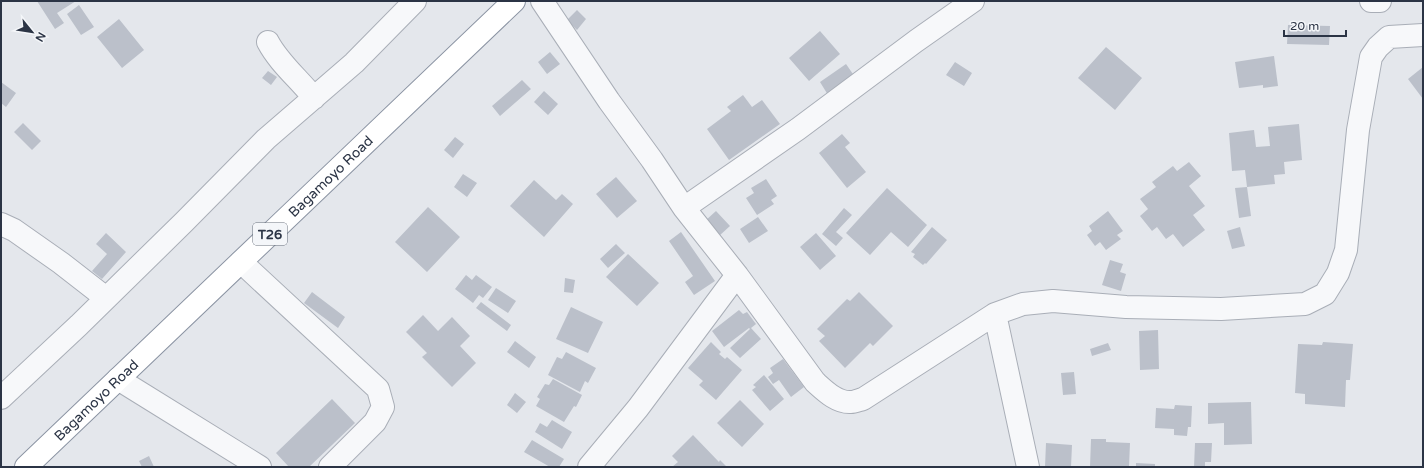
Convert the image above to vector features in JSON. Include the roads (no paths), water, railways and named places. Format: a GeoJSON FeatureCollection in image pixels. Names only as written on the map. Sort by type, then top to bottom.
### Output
{"type":"FeatureCollection","features":[{"type":"Feature","properties":{"kind":"highway","name":"Bagamoyo Road"},"geometry":{"type":"LineString","coordinates":[[26,467],[514,1]]}},
{"type":"Feature","properties":{"kind":"street"},"geometry":{"type":"LineString","coordinates":[[1,398],[184,222],[266,139],[354,63],[415,1]]}},
{"type":"Feature","properties":{"kind":"street"},"geometry":{"type":"LineString","coordinates":[[542,1],[609,101],[652,160],[684,208],[737,275],[815,382],[840,401],[850,402],[863,399],[995,314],[1023,304],[1053,301],[1126,307],[1221,309],[1305,304],[1325,294],[1338,273],[1346,250],[1358,130],[1371,57],[1378,47],[1389,37],[1423,35]]}},
{"type":"Feature","properties":{"kind":"street"},"geometry":{"type":"LineString","coordinates":[[684,208],[798,129],[916,41],[973,1]]}},
{"type":"Feature","properties":{"kind":"street"},"geometry":{"type":"LineString","coordinates":[[1371,1],[1380,1]]}},
{"type":"Feature","properties":{"kind":"street"},"geometry":{"type":"LineString","coordinates":[[268,42],[279,58],[314,98]]}},
{"type":"Feature","properties":{"kind":"street"},"geometry":{"type":"LineString","coordinates":[[1,224],[14,230],[106,298]]}},
{"type":"Feature","properties":{"kind":"street"},"geometry":{"type":"LineString","coordinates":[[240,262],[378,389],[383,406],[375,422],[330,467]]}},
{"type":"Feature","properties":{"kind":"street"},"geometry":{"type":"LineString","coordinates":[[588,467],[638,408],[737,275]]}},
{"type":"Feature","properties":{"kind":"street"},"geometry":{"type":"LineString","coordinates":[[995,314],[1028,467]]}},
{"type":"Feature","properties":{"kind":"street"},"geometry":{"type":"LineString","coordinates":[[118,379],[260,467]]}}]}
